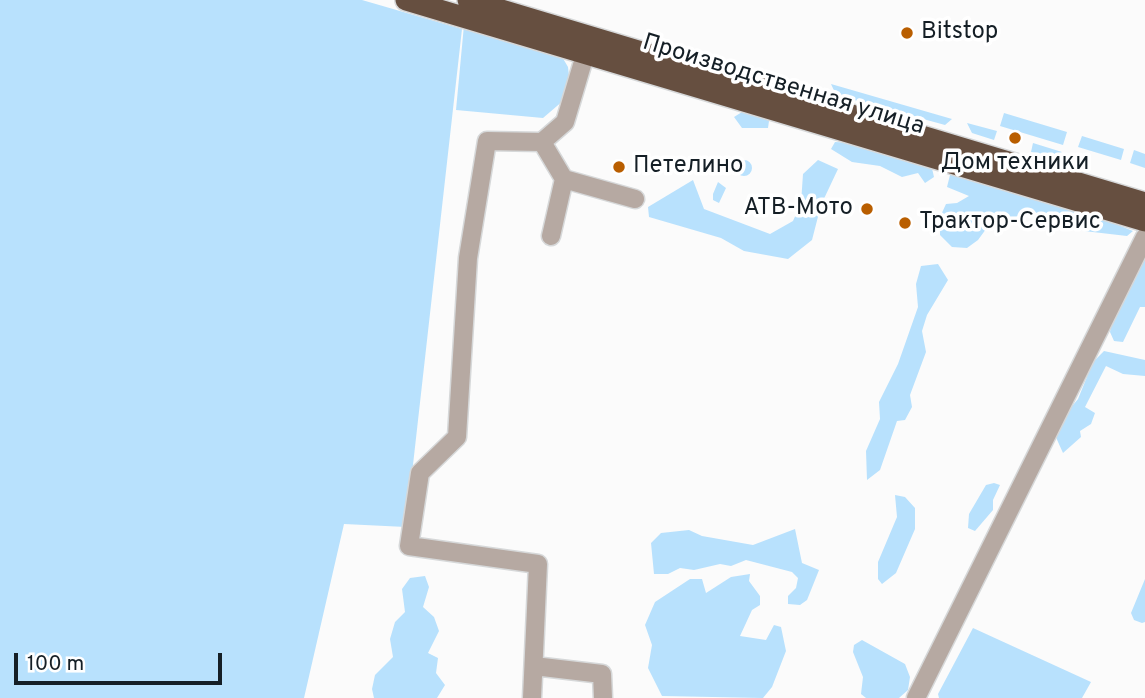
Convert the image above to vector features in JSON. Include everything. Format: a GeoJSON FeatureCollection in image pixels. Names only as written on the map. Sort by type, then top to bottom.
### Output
{"type":"FeatureCollection","features":[{"type":"Feature","properties":{"kind":"highway","name":"Производственная улица"},"geometry":{"type":"LineString","coordinates":[[406,0],[1145,221]]}},
{"type":"Feature","properties":{"kind":"highway","name":"Производственная улица"},"geometry":{"type":"LineString","coordinates":[[468,0],[1145,203]]}},
{"type":"Feature","properties":{"kind":"street"},"geometry":{"type":"LineString","coordinates":[[532,698],[538,564],[410,546],[420,474],[457,437],[468,258],[487,141],[542,142],[565,122],[585,55]]}},
{"type":"Feature","properties":{"kind":"street"},"geometry":{"type":"LineString","coordinates":[[542,142],[564,179],[635,199]]}},
{"type":"Feature","properties":{"kind":"street"},"geometry":{"type":"LineString","coordinates":[[551,236],[564,179]]}},
{"type":"Feature","properties":{"kind":"street"},"geometry":{"type":"LineString","coordinates":[[916,698],[1145,237]]}},
{"type":"Feature","properties":{"kind":"street"},"geometry":{"type":"LineString","coordinates":[[534,666],[601,674],[603,698]]}},
{"type":"Feature","properties":{"kind":"shaded area"},"geometry":{"type":"Polygon","coordinates":[[[0,0],[362,0],[462,29],[406,527],[344,524],[304,698],[0,698],[0,0]]]}},
{"type":"Feature","properties":{"kind":"shaded area"},"geometry":{"type":"Polygon","coordinates":[[[464,25],[561,55],[568,67],[570,84],[564,100],[543,118],[456,110],[464,25]]]}},
{"type":"Feature","properties":{"kind":"shaded area"},"geometry":{"type":"Polygon","coordinates":[[[831,84],[952,119],[945,125],[836,95],[831,84]]]}},
{"type":"Feature","properties":{"kind":"shaded area"},"geometry":{"type":"Polygon","coordinates":[[[742,112],[755,113],[769,121],[768,128],[742,128],[734,117],[742,112]]]}},
{"type":"Feature","properties":{"kind":"shaded area"},"geometry":{"type":"Polygon","coordinates":[[[1004,113],[1067,132],[1063,145],[1000,126],[1004,113]]]}},
{"type":"Feature","properties":{"kind":"shaded area"},"geometry":{"type":"Polygon","coordinates":[[[967,123],[997,131],[994,140],[972,133],[967,123]]]}},
{"type":"Feature","properties":{"kind":"shaded area"},"geometry":{"type":"Polygon","coordinates":[[[1082,136],[1124,149],[1121,160],[1078,147],[1082,136]]]}},
{"type":"Feature","properties":{"kind":"shaded area"},"geometry":{"type":"Polygon","coordinates":[[[835,142],[857,143],[931,164],[934,177],[925,183],[918,173],[902,177],[880,166],[852,162],[831,149],[835,142]]]}},
{"type":"Feature","properties":{"kind":"shaded area"},"geometry":{"type":"Polygon","coordinates":[[[1033,143],[1062,152],[1054,156],[1031,152],[1033,143]]]}},
{"type":"Feature","properties":{"kind":"shaded area"},"geometry":{"type":"Polygon","coordinates":[[[1134,150],[1145,154],[1145,168],[1130,163],[1134,150]]]}},
{"type":"Feature","properties":{"kind":"shaded area"},"geometry":{"type":"Polygon","coordinates":[[[744,160],[750,162],[750,174],[744,176],[738,174],[736,168],[738,162],[744,160]]]}},
{"type":"Feature","properties":{"kind":"shaded area"},"geometry":{"type":"Polygon","coordinates":[[[818,160],[838,169],[821,205],[812,240],[788,259],[744,251],[721,238],[649,217],[648,207],[693,180],[704,209],[770,234],[793,221],[801,203],[803,174],[818,160]]]}},
{"type":"Feature","properties":{"kind":"shaded area"},"geometry":{"type":"Polygon","coordinates":[[[951,171],[997,180],[1008,192],[1026,189],[1032,199],[1047,196],[1133,231],[1127,236],[1084,231],[1065,224],[1041,223],[1026,214],[989,225],[978,240],[967,248],[952,247],[940,235],[940,217],[946,204],[957,203],[969,196],[947,187],[951,171]]]}},
{"type":"Feature","properties":{"kind":"shaded area"},"geometry":{"type":"Polygon","coordinates":[[[718,182],[726,188],[719,203],[713,200],[718,182]]]}},
{"type":"Feature","properties":{"kind":"shaded area"},"geometry":{"type":"Polygon","coordinates":[[[1145,255],[1145,307],[1140,307],[1123,342],[1114,341],[1110,332],[1112,320],[1145,255]]]}},
{"type":"Feature","properties":{"kind":"shaded area"},"geometry":{"type":"Polygon","coordinates":[[[938,264],[948,280],[927,315],[922,331],[926,352],[910,395],[912,407],[905,420],[897,421],[880,470],[867,480],[866,451],[880,419],[879,402],[898,364],[918,307],[916,284],[921,266],[938,264]]]}},
{"type":"Feature","properties":{"kind":"shaded area"},"geometry":{"type":"Polygon","coordinates":[[[1104,351],[1145,360],[1145,376],[1123,374],[1106,366],[1085,407],[1095,413],[1091,424],[1080,431],[1081,437],[1063,453],[1054,433],[1057,424],[1078,399],[1093,362],[1104,351]]]}},
{"type":"Feature","properties":{"kind":"shaded area"},"geometry":{"type":"Polygon","coordinates":[[[986,485],[1000,485],[993,500],[993,510],[975,531],[968,528],[969,514],[986,485]]]}},
{"type":"Feature","properties":{"kind":"shaded area"},"geometry":{"type":"Polygon","coordinates":[[[895,495],[905,497],[915,508],[915,529],[896,573],[882,584],[878,579],[878,562],[897,517],[895,495]]]}},
{"type":"Feature","properties":{"kind":"shaded area"},"geometry":{"type":"Polygon","coordinates":[[[795,529],[802,563],[819,570],[807,600],[800,605],[788,604],[788,596],[796,588],[798,578],[792,572],[746,560],[731,566],[720,564],[694,570],[680,568],[668,574],[654,574],[651,543],[661,533],[689,530],[702,536],[753,545],[795,529]]]}},
{"type":"Feature","properties":{"kind":"shaded area"},"geometry":{"type":"Polygon","coordinates":[[[750,574],[749,581],[760,596],[760,605],[752,610],[740,636],[766,640],[774,625],[781,627],[786,651],[772,687],[763,698],[662,696],[648,668],[652,645],[645,625],[655,602],[690,579],[702,579],[706,593],[731,577],[750,574]]]}},
{"type":"Feature","properties":{"kind":"shaded area"},"geometry":{"type":"Polygon","coordinates":[[[425,576],[429,587],[423,607],[434,617],[439,631],[428,653],[438,658],[436,673],[445,685],[437,698],[374,698],[372,689],[375,675],[393,657],[390,639],[395,622],[405,612],[402,589],[410,578],[425,576]]]}},
{"type":"Feature","properties":{"kind":"shaded area"},"geometry":{"type":"Polygon","coordinates":[[[1145,579],[1145,622],[1142,623],[1134,620],[1131,613],[1145,579]]]}},
{"type":"Feature","properties":{"kind":"shaded area"},"geometry":{"type":"Polygon","coordinates":[[[973,628],[1091,682],[1082,698],[939,698],[938,694],[973,628]]]}},
{"type":"Feature","properties":{"kind":"shaded area"},"geometry":{"type":"Polygon","coordinates":[[[862,640],[905,664],[910,677],[908,690],[899,698],[866,698],[861,694],[863,677],[853,652],[854,645],[862,640]]]}},
{"type":"Feature","properties":{"kind":"place","name":"Bitstop"},"geometry":{"type":"Point","coordinates":[907,33]}},
{"type":"Feature","properties":{"kind":"place","name":"Дом техники"},"geometry":{"type":"Point","coordinates":[1015,138]}},
{"type":"Feature","properties":{"kind":"place","name":"Петелино"},"geometry":{"type":"Point","coordinates":[619,167]}},
{"type":"Feature","properties":{"kind":"place","name":"АТВ-Мото"},"geometry":{"type":"Point","coordinates":[867,209]}},
{"type":"Feature","properties":{"kind":"place","name":"Трактор-Сервис"},"geometry":{"type":"Point","coordinates":[905,223]}}]}
